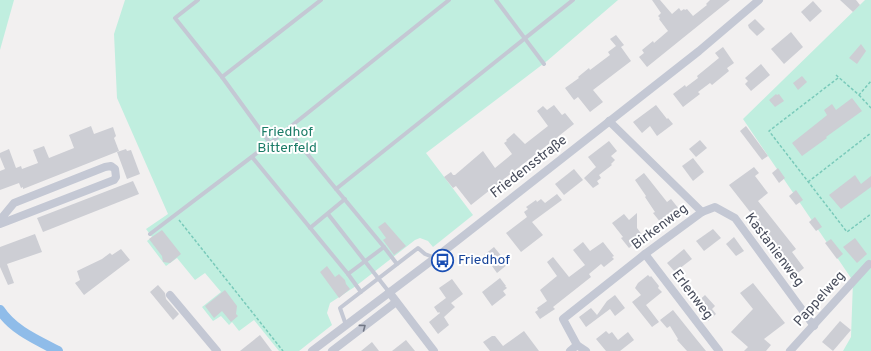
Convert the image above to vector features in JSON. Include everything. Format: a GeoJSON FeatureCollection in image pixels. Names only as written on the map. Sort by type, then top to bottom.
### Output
{"type":"FeatureCollection","features":[{"type":"Feature","properties":{"kind":"street","name":"Friedensstraße"},"geometry":{"type":"LineString","coordinates":[[312,351],[435,258],[699,51],[759,0]]}},
{"type":"Feature","properties":{"kind":"street","name":"Birkenweg"},"geometry":{"type":"LineString","coordinates":[[577,345],[563,319],[645,254],[702,212],[609,121]]}},
{"type":"Feature","properties":{"kind":"street"},"geometry":{"type":"LineString","coordinates":[[0,220],[14,202],[105,167],[111,166],[115,169],[116,177],[114,180],[0,224]]}},
{"type":"Feature","properties":{"kind":"street","name":"Kastanienweg"},"geometry":{"type":"LineString","coordinates":[[702,212],[715,207],[735,218],[814,326]]}},
{"type":"Feature","properties":{"kind":"street","name":"Erlenweg"},"geometry":{"type":"LineString","coordinates":[[645,254],[719,351]]}},
{"type":"Feature","properties":{"kind":"street","name":"Pappelweg"},"geometry":{"type":"LineString","coordinates":[[790,351],[814,326],[842,290],[869,264]]}},
{"type":"Feature","properties":{"kind":"street"},"geometry":{"type":"LineString","coordinates":[[389,292],[434,351]]}},
{"type":"Feature","properties":{"kind":"street"},"geometry":{"type":"LineString","coordinates":[[170,295],[217,351]]}},
{"type":"Feature","properties":{"kind":"street"},"geometry":{"type":"LineString","coordinates":[[332,351],[396,302]]}},
{"type":"Feature","properties":{"kind":"street"},"geometry":{"type":"LineString","coordinates":[[570,351],[577,345],[586,351]]}},
{"type":"Feature","properties":{"kind":"lane"},"geometry":{"type":"LineString","coordinates":[[198,0],[176,18],[222,77],[270,143]]}},
{"type":"Feature","properties":{"kind":"lane"},"geometry":{"type":"LineString","coordinates":[[222,77],[321,0]]}},
{"type":"Feature","properties":{"kind":"lane"},"geometry":{"type":"LineString","coordinates":[[150,234],[270,143],[449,0]]}},
{"type":"Feature","properties":{"kind":"lane"},"geometry":{"type":"LineString","coordinates":[[496,0],[544,64]]}},
{"type":"Feature","properties":{"kind":"lane"},"geometry":{"type":"LineString","coordinates":[[336,189],[573,0]]}},
{"type":"Feature","properties":{"kind":"lane"},"geometry":{"type":"LineString","coordinates":[[287,129],[397,264]]}},
{"type":"Feature","properties":{"kind":"lane"},"geometry":{"type":"LineString","coordinates":[[252,157],[361,292]]}},
{"type":"Feature","properties":{"kind":"lane"},"geometry":{"type":"LineString","coordinates":[[310,228],[345,199]]}},
{"type":"Feature","properties":{"kind":"lane"},"geometry":{"type":"LineString","coordinates":[[328,214],[389,292]]}},
{"type":"Feature","properties":{"kind":"lane"},"geometry":{"type":"LineString","coordinates":[[348,274],[384,247]]}},
{"type":"Feature","properties":{"kind":"lane"},"geometry":{"type":"LineString","coordinates":[[346,326],[340,308],[397,264],[418,248],[425,254],[435,258]]}},
{"type":"Feature","properties":{"kind":"path"},"geometry":{"type":"LineString","coordinates":[[836,75],[859,95],[871,108]]}},
{"type":"Feature","properties":{"kind":"path"},"geometry":{"type":"LineString","coordinates":[[838,78],[769,131],[847,232],[871,214]]}},
{"type":"Feature","properties":{"kind":"path"},"geometry":{"type":"LineString","coordinates":[[859,95],[871,81]]}},
{"type":"Feature","properties":{"kind":"path"},"geometry":{"type":"LineString","coordinates":[[808,182],[871,133]]}},
{"type":"Feature","properties":{"kind":"path"},"geometry":{"type":"LineString","coordinates":[[175,215],[283,351]]}},
{"type":"Feature","properties":{"kind":"green space"},"geometry":{"type":"Polygon","coordinates":[[[0,0],[14,0],[0,50],[0,0]]]}},
{"type":"Feature","properties":{"kind":"green space","name":"Friedhof Bitterfeld"},"geometry":{"type":"Polygon","coordinates":[[[125,0],[618,0],[547,61],[426,153],[473,215],[433,247],[428,241],[420,238],[415,240],[356,286],[330,303],[327,313],[332,325],[299,351],[279,351],[254,320],[239,331],[232,322],[229,325],[221,316],[213,321],[202,307],[221,292],[205,273],[195,280],[177,258],[166,266],[147,241],[152,237],[146,229],[168,214],[117,98],[114,34],[125,0]]]}},
{"type":"Feature","properties":{"kind":"green space"},"geometry":{"type":"Polygon","coordinates":[[[865,0],[871,0],[871,351],[843,351],[851,337],[853,281],[743,119],[865,0]]]}},
{"type":"Feature","properties":{"kind":"building"},"geometry":{"type":"Polygon","coordinates":[[[652,0],[660,0],[672,14],[679,8],[681,11],[687,9],[693,16],[707,5],[706,4],[710,0],[730,0],[647,67],[639,57],[644,53],[642,50],[653,41],[654,43],[668,31],[659,19],[660,18],[658,16],[661,13],[652,0]]]}},
{"type":"Feature","properties":{"kind":"building"},"geometry":{"type":"Polygon","coordinates":[[[840,0],[856,0],[860,5],[853,12],[840,0]]]}},
{"type":"Feature","properties":{"kind":"building"},"geometry":{"type":"Polygon","coordinates":[[[813,1],[822,11],[810,22],[801,12],[813,1]]]}},
{"type":"Feature","properties":{"kind":"building"},"geometry":{"type":"Polygon","coordinates":[[[755,19],[765,29],[757,36],[748,25],[755,19]]]}},
{"type":"Feature","properties":{"kind":"building"},"geometry":{"type":"Polygon","coordinates":[[[791,32],[803,47],[784,64],[771,49],[791,32]]]}},
{"type":"Feature","properties":{"kind":"building"},"geometry":{"type":"Polygon","coordinates":[[[616,35],[624,45],[621,47],[631,61],[593,90],[603,102],[590,112],[578,97],[574,100],[565,88],[579,78],[578,77],[589,68],[590,70],[610,55],[608,52],[616,46],[610,39],[616,35]]]}},
{"type":"Feature","properties":{"kind":"building"},"geometry":{"type":"Polygon","coordinates":[[[861,44],[866,51],[857,64],[849,58],[861,44]]]}},
{"type":"Feature","properties":{"kind":"building"},"geometry":{"type":"Polygon","coordinates":[[[723,47],[734,63],[727,68],[729,71],[712,85],[710,83],[698,92],[700,94],[683,107],[673,94],[698,78],[697,76],[719,58],[715,53],[723,47]]]}},
{"type":"Feature","properties":{"kind":"building"},"geometry":{"type":"Polygon","coordinates":[[[761,64],[770,75],[751,91],[745,84],[748,81],[745,78],[761,64]]]}},
{"type":"Feature","properties":{"kind":"building"},"geometry":{"type":"Polygon","coordinates":[[[802,76],[807,82],[798,90],[793,83],[802,76]]]}},
{"type":"Feature","properties":{"kind":"building"},"geometry":{"type":"Polygon","coordinates":[[[776,94],[779,94],[784,101],[775,107],[769,100],[776,94]]]}},
{"type":"Feature","properties":{"kind":"building"},"geometry":{"type":"Polygon","coordinates":[[[852,98],[862,111],[802,156],[792,143],[826,116],[827,115],[824,110],[832,104],[836,110],[852,98]]]}},
{"type":"Feature","properties":{"kind":"building"},"geometry":{"type":"Polygon","coordinates":[[[554,105],[562,115],[565,113],[574,124],[471,205],[456,186],[453,188],[444,177],[451,172],[455,175],[483,151],[495,168],[512,154],[504,143],[507,141],[506,140],[514,133],[525,144],[548,126],[537,111],[543,106],[547,110],[554,105]]]}},
{"type":"Feature","properties":{"kind":"building"},"geometry":{"type":"Polygon","coordinates":[[[656,105],[673,124],[657,136],[650,126],[642,133],[633,122],[656,105]]]}},
{"type":"Feature","properties":{"kind":"building"},"geometry":{"type":"Polygon","coordinates":[[[91,126],[94,134],[113,127],[116,136],[114,138],[119,151],[23,189],[19,183],[0,190],[0,171],[5,169],[0,153],[9,149],[16,168],[21,166],[22,169],[38,163],[33,150],[44,146],[49,158],[74,148],[69,135],[91,126]]]}},
{"type":"Feature","properties":{"kind":"building"},"geometry":{"type":"Polygon","coordinates":[[[746,126],[768,156],[762,160],[740,131],[746,126]]]}},
{"type":"Feature","properties":{"kind":"building"},"geometry":{"type":"Polygon","coordinates":[[[700,140],[707,148],[696,157],[689,149],[700,140]]]}},
{"type":"Feature","properties":{"kind":"building"},"geometry":{"type":"Polygon","coordinates":[[[609,141],[617,151],[611,156],[615,160],[611,164],[612,165],[599,175],[601,178],[597,181],[599,184],[593,188],[584,178],[596,167],[588,157],[609,141]]]}},
{"type":"Feature","properties":{"kind":"building"},"geometry":{"type":"Polygon","coordinates":[[[126,149],[127,151],[131,150],[140,174],[127,179],[117,152],[126,149]]]}},
{"type":"Feature","properties":{"kind":"building"},"geometry":{"type":"Polygon","coordinates":[[[693,158],[704,172],[693,181],[682,166],[693,158]]]}},
{"type":"Feature","properties":{"kind":"building"},"geometry":{"type":"Polygon","coordinates":[[[754,167],[759,173],[755,176],[768,193],[758,201],[796,249],[792,252],[804,268],[793,277],[763,239],[768,235],[729,185],[754,167]]]}},
{"type":"Feature","properties":{"kind":"building"},"geometry":{"type":"Polygon","coordinates":[[[778,168],[785,178],[779,183],[772,173],[778,168]]]}},
{"type":"Feature","properties":{"kind":"building"},"geometry":{"type":"Polygon","coordinates":[[[574,169],[583,180],[564,195],[555,184],[574,169]]]}},
{"type":"Feature","properties":{"kind":"building"},"geometry":{"type":"Polygon","coordinates":[[[644,173],[667,202],[671,199],[679,209],[661,223],[653,213],[655,212],[635,180],[644,173]]]}},
{"type":"Feature","properties":{"kind":"building"},"geometry":{"type":"Polygon","coordinates":[[[855,175],[861,184],[871,176],[871,187],[841,209],[829,195],[855,175]]]}},
{"type":"Feature","properties":{"kind":"building"},"geometry":{"type":"Polygon","coordinates":[[[133,181],[139,194],[43,232],[37,218],[133,181]]]}},
{"type":"Feature","properties":{"kind":"building"},"geometry":{"type":"Polygon","coordinates":[[[796,190],[803,200],[796,205],[789,196],[796,190]]]}},
{"type":"Feature","properties":{"kind":"building"},"geometry":{"type":"Polygon","coordinates":[[[557,194],[562,200],[532,222],[543,235],[521,252],[506,233],[527,217],[524,212],[528,209],[526,207],[536,200],[537,202],[541,199],[545,203],[557,194]]]}},
{"type":"Feature","properties":{"kind":"building"},"geometry":{"type":"Polygon","coordinates":[[[637,213],[637,228],[643,236],[629,248],[621,238],[623,237],[612,223],[624,214],[629,220],[637,213]]]}},
{"type":"Feature","properties":{"kind":"building"},"geometry":{"type":"Polygon","coordinates":[[[815,217],[822,227],[816,231],[809,222],[815,217]]]}},
{"type":"Feature","properties":{"kind":"building"},"geometry":{"type":"Polygon","coordinates":[[[385,222],[406,246],[394,255],[383,240],[386,238],[378,227],[385,222]]]}},
{"type":"Feature","properties":{"kind":"building"},"geometry":{"type":"Polygon","coordinates":[[[713,229],[721,238],[704,251],[696,241],[713,229]]]}},
{"type":"Feature","properties":{"kind":"building"},"geometry":{"type":"Polygon","coordinates":[[[162,230],[181,254],[170,263],[163,262],[162,256],[149,239],[162,230]]]}},
{"type":"Feature","properties":{"kind":"building"},"geometry":{"type":"Polygon","coordinates":[[[35,234],[42,252],[7,264],[14,283],[8,285],[0,267],[0,247],[35,234]]]}},
{"type":"Feature","properties":{"kind":"building"},"geometry":{"type":"Polygon","coordinates":[[[734,237],[744,251],[736,256],[726,244],[734,237]]]}},
{"type":"Feature","properties":{"kind":"building"},"geometry":{"type":"Polygon","coordinates":[[[855,238],[867,254],[857,263],[843,247],[855,238]]]}},
{"type":"Feature","properties":{"kind":"building"},"geometry":{"type":"Polygon","coordinates":[[[831,239],[843,254],[837,259],[825,243],[831,239]]]}},
{"type":"Feature","properties":{"kind":"building"},"geometry":{"type":"Polygon","coordinates":[[[583,242],[590,251],[603,242],[614,256],[612,257],[614,259],[604,267],[601,264],[589,274],[591,277],[553,307],[555,309],[540,319],[535,312],[538,310],[537,308],[547,301],[540,290],[557,276],[547,262],[553,257],[569,277],[585,265],[573,250],[583,242]]]}},
{"type":"Feature","properties":{"kind":"building"},"geometry":{"type":"Polygon","coordinates":[[[494,247],[508,264],[497,273],[484,255],[494,247]]]}},
{"type":"Feature","properties":{"kind":"building"},"geometry":{"type":"Polygon","coordinates":[[[121,249],[130,260],[84,295],[75,283],[80,280],[77,271],[102,259],[110,253],[112,255],[121,249]]]}},
{"type":"Feature","properties":{"kind":"building"},"geometry":{"type":"Polygon","coordinates":[[[684,249],[692,259],[675,272],[667,263],[684,249]]]}},
{"type":"Feature","properties":{"kind":"building"},"geometry":{"type":"Polygon","coordinates":[[[327,266],[335,277],[339,274],[345,280],[350,289],[339,298],[320,272],[327,266]]]}},
{"type":"Feature","properties":{"kind":"building"},"geometry":{"type":"Polygon","coordinates":[[[648,275],[650,277],[651,276],[662,292],[646,305],[659,322],[652,327],[632,302],[641,295],[635,288],[638,283],[648,275]]]}},
{"type":"Feature","properties":{"kind":"building"},"geometry":{"type":"Polygon","coordinates":[[[500,278],[507,288],[503,291],[506,295],[492,306],[482,292],[500,278]]]}},
{"type":"Feature","properties":{"kind":"building"},"geometry":{"type":"Polygon","coordinates":[[[452,279],[463,294],[451,303],[455,307],[444,317],[449,325],[438,334],[429,322],[440,313],[438,313],[434,307],[446,298],[439,288],[452,279]]]}},
{"type":"Feature","properties":{"kind":"building"},"geometry":{"type":"Polygon","coordinates":[[[753,283],[785,323],[764,339],[771,345],[766,351],[744,351],[748,347],[731,332],[753,309],[740,293],[753,283]]]}},
{"type":"Feature","properties":{"kind":"building"},"geometry":{"type":"Polygon","coordinates":[[[158,285],[165,293],[166,299],[179,314],[173,320],[150,292],[158,285]]]}},
{"type":"Feature","properties":{"kind":"building"},"geometry":{"type":"Polygon","coordinates":[[[225,290],[237,306],[236,314],[238,316],[231,322],[222,311],[214,318],[205,306],[225,290]]]}},
{"type":"Feature","properties":{"kind":"building"},"geometry":{"type":"Polygon","coordinates":[[[615,295],[625,308],[615,316],[610,309],[586,327],[579,317],[591,308],[597,315],[607,301],[615,295]]]}},
{"type":"Feature","properties":{"kind":"building"},"geometry":{"type":"Polygon","coordinates":[[[705,295],[715,306],[712,309],[716,314],[708,321],[694,305],[705,295]]]}},
{"type":"Feature","properties":{"kind":"building"},"geometry":{"type":"Polygon","coordinates":[[[673,310],[706,351],[687,351],[677,340],[678,339],[670,326],[667,328],[660,320],[673,310]]]}},
{"type":"Feature","properties":{"kind":"building"},"geometry":{"type":"Polygon","coordinates":[[[840,321],[851,330],[833,351],[822,342],[840,321]]]}},
{"type":"Feature","properties":{"kind":"building"},"geometry":{"type":"Polygon","coordinates":[[[524,331],[539,351],[490,351],[483,342],[492,336],[495,336],[503,346],[524,331]]]}},
{"type":"Feature","properties":{"kind":"building"},"geometry":{"type":"Polygon","coordinates":[[[606,331],[609,334],[612,332],[618,340],[628,332],[634,340],[620,351],[606,351],[596,339],[606,331]]]}},
{"type":"Feature","properties":{"kind":"building"},"geometry":{"type":"Polygon","coordinates":[[[260,335],[272,351],[240,351],[260,335]]]}},
{"type":"Feature","properties":{"kind":"building"},"geometry":{"type":"Polygon","coordinates":[[[406,340],[415,351],[392,351],[406,340]]]}},
{"type":"Feature","properties":{"kind":"building"},"geometry":{"type":"Polygon","coordinates":[[[372,342],[379,351],[361,351],[372,342]]]}},
{"type":"Feature","properties":{"kind":"waterway"},"geometry":{"type":"LineString","coordinates":[[0,310],[5,317],[19,329],[58,351]]}},
{"type":"Feature","properties":{"kind":"place","name":"Friedhof"},"geometry":{"type":"Point","coordinates":[442,260]}}]}
